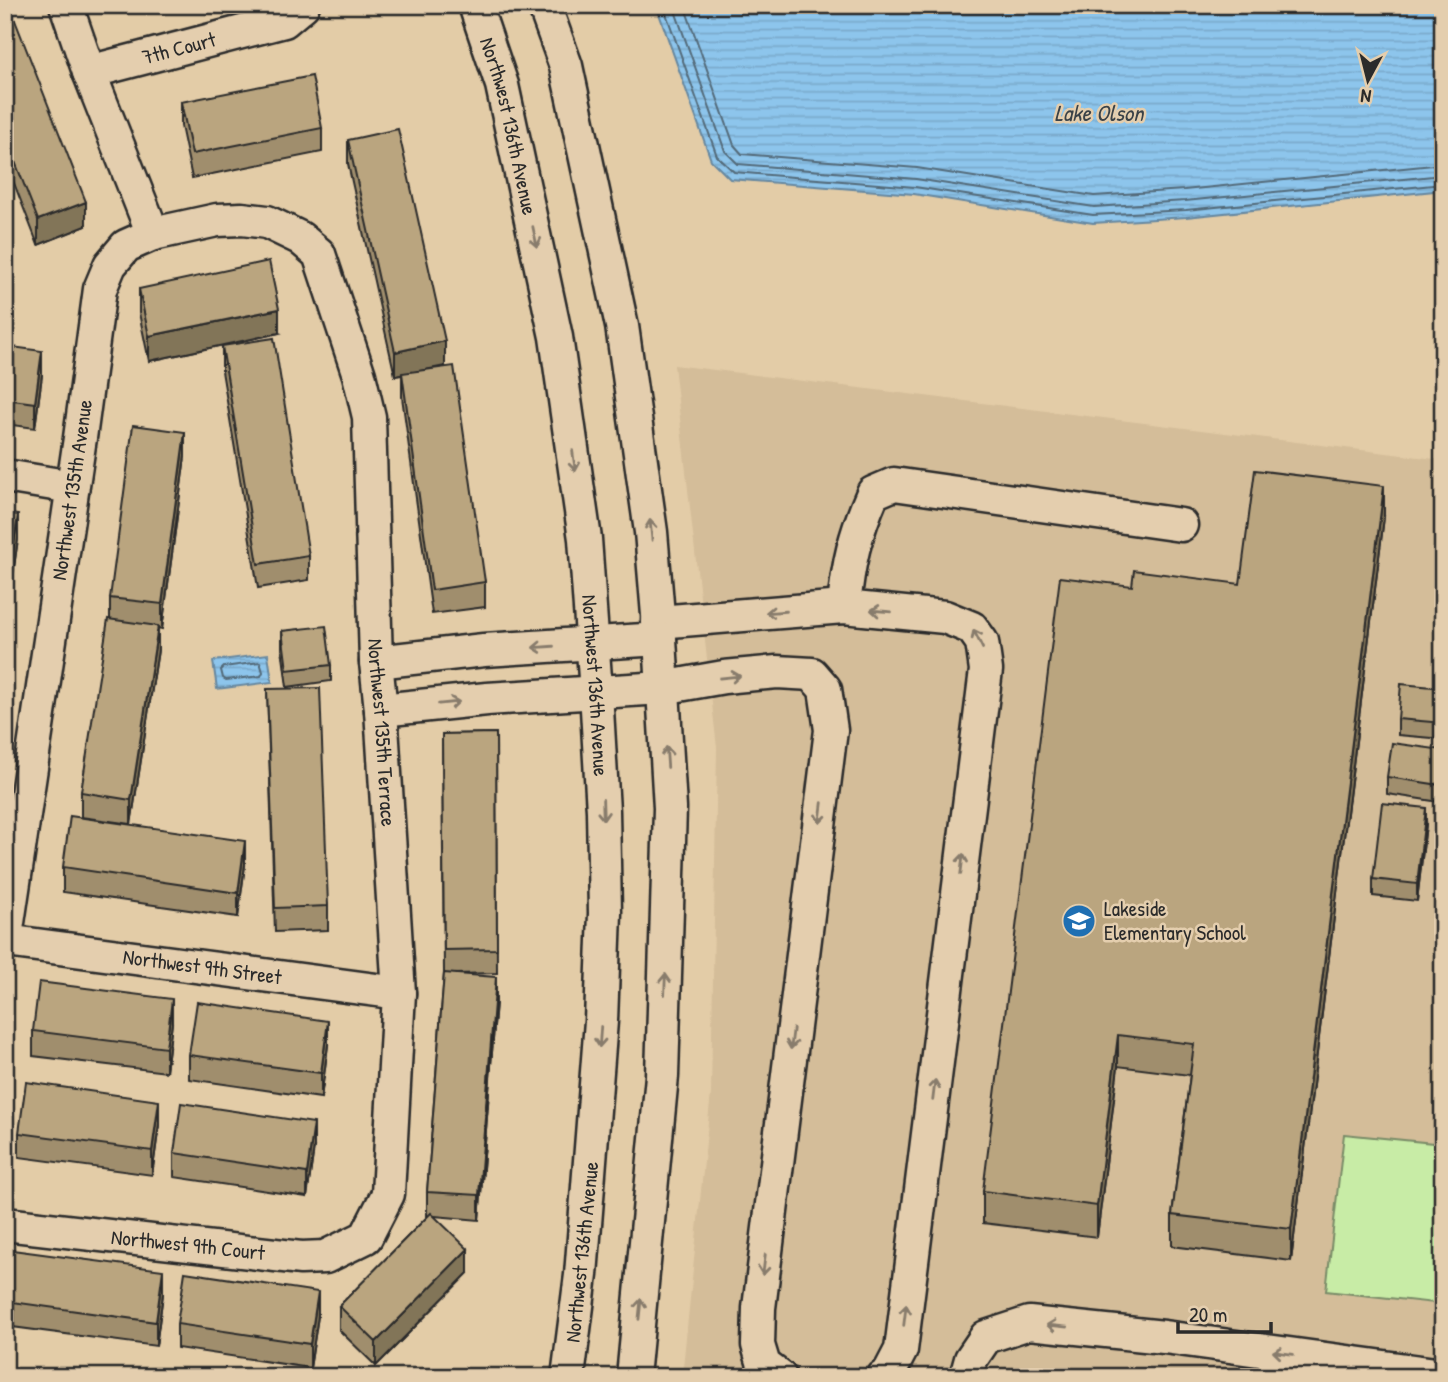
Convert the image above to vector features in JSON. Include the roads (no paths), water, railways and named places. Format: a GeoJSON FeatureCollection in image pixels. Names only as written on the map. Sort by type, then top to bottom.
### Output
{"type":"FeatureCollection","features":[{"type":"Feature","properties":{"kind":"street"},"geometry":{"type":"LineString","coordinates":[[66,5],[89,72],[153,234]]}},
{"type":"Feature","properties":{"kind":"street","name":"7th Court"},"geometry":{"type":"LineString","coordinates":[[89,72],[284,21],[303,5]]}},
{"type":"Feature","properties":{"kind":"street","name":"Northwest 136th Avenue"},"geometry":{"type":"LineString","coordinates":[[475,5],[502,85],[556,338],[585,539],[593,643],[603,811],[605,914],[601,1021],[582,1275],[568,1377]]}},
{"type":"Feature","properties":{"kind":"street"},"geometry":{"type":"LineString","coordinates":[[544,5],[566,66],[622,326],[651,532],[663,688],[670,808],[662,1076],[633,1377]]}},
{"type":"Feature","properties":{"kind":"street","name":"Northwest 135th Avenue"},"geometry":{"type":"LineString","coordinates":[[5,942],[100,289],[110,265],[126,246],[153,234],[218,220],[267,222],[300,237]]}},
{"type":"Feature","properties":{"kind":"street","name":"Northwest 135th Terrace"},"geometry":{"type":"LineString","coordinates":[[300,237],[320,254],[359,375],[369,417],[376,662],[399,993],[388,1194],[366,1237]]}},
{"type":"Feature","properties":{"kind":"street"},"geometry":{"type":"LineString","coordinates":[[5,476],[72,487]]}},
{"type":"Feature","properties":{"kind":"street"},"geometry":{"type":"LineString","coordinates":[[844,607],[848,565],[862,517],[873,493],[894,484],[1181,524]]}},
{"type":"Feature","properties":{"kind":"street"},"geometry":{"type":"LineString","coordinates":[[376,662],[484,650],[593,643],[659,630],[844,607],[945,617],[972,628],[982,642],[986,670],[901,1350],[889,1373],[883,1377]]}},
{"type":"Feature","properties":{"kind":"street"},"geometry":{"type":"LineString","coordinates":[[381,710],[487,699],[663,688],[724,677],[777,672],[812,674],[825,690],[831,730],[758,1308],[758,1345],[764,1365],[780,1377]]}},
{"type":"Feature","properties":{"kind":"street","name":"Northwest 9th Street"},"geometry":{"type":"LineString","coordinates":[[5,942],[399,993]]}},
{"type":"Feature","properties":{"kind":"street","name":"Northwest 9th Court"},"geometry":{"type":"LineString","coordinates":[[5,1224],[301,1258],[325,1257],[366,1237]]}},
{"type":"Feature","properties":{"kind":"street"},"geometry":{"type":"LineString","coordinates":[[966,1377],[971,1359],[986,1338],[1029,1323],[1164,1337],[1443,1375]]}},
{"type":"Feature","properties":{"kind":"water","name":"Lake Olson"},"geometry":{"type":"Polygon","coordinates":[[[656,5],[1443,5],[1443,190],[1186,217],[1093,223],[914,194],[730,179],[711,160],[656,5]]]}},
{"type":"Feature","properties":{"kind":"water"},"geometry":{"type":"Polygon","coordinates":[[[268,654],[272,682],[217,689],[213,661],[268,654]]]}},
{"type":"Feature","properties":{"kind":"place","name":"Lakeside Elementary School"},"geometry":{"type":"Point","coordinates":[1079,921]}}]}
